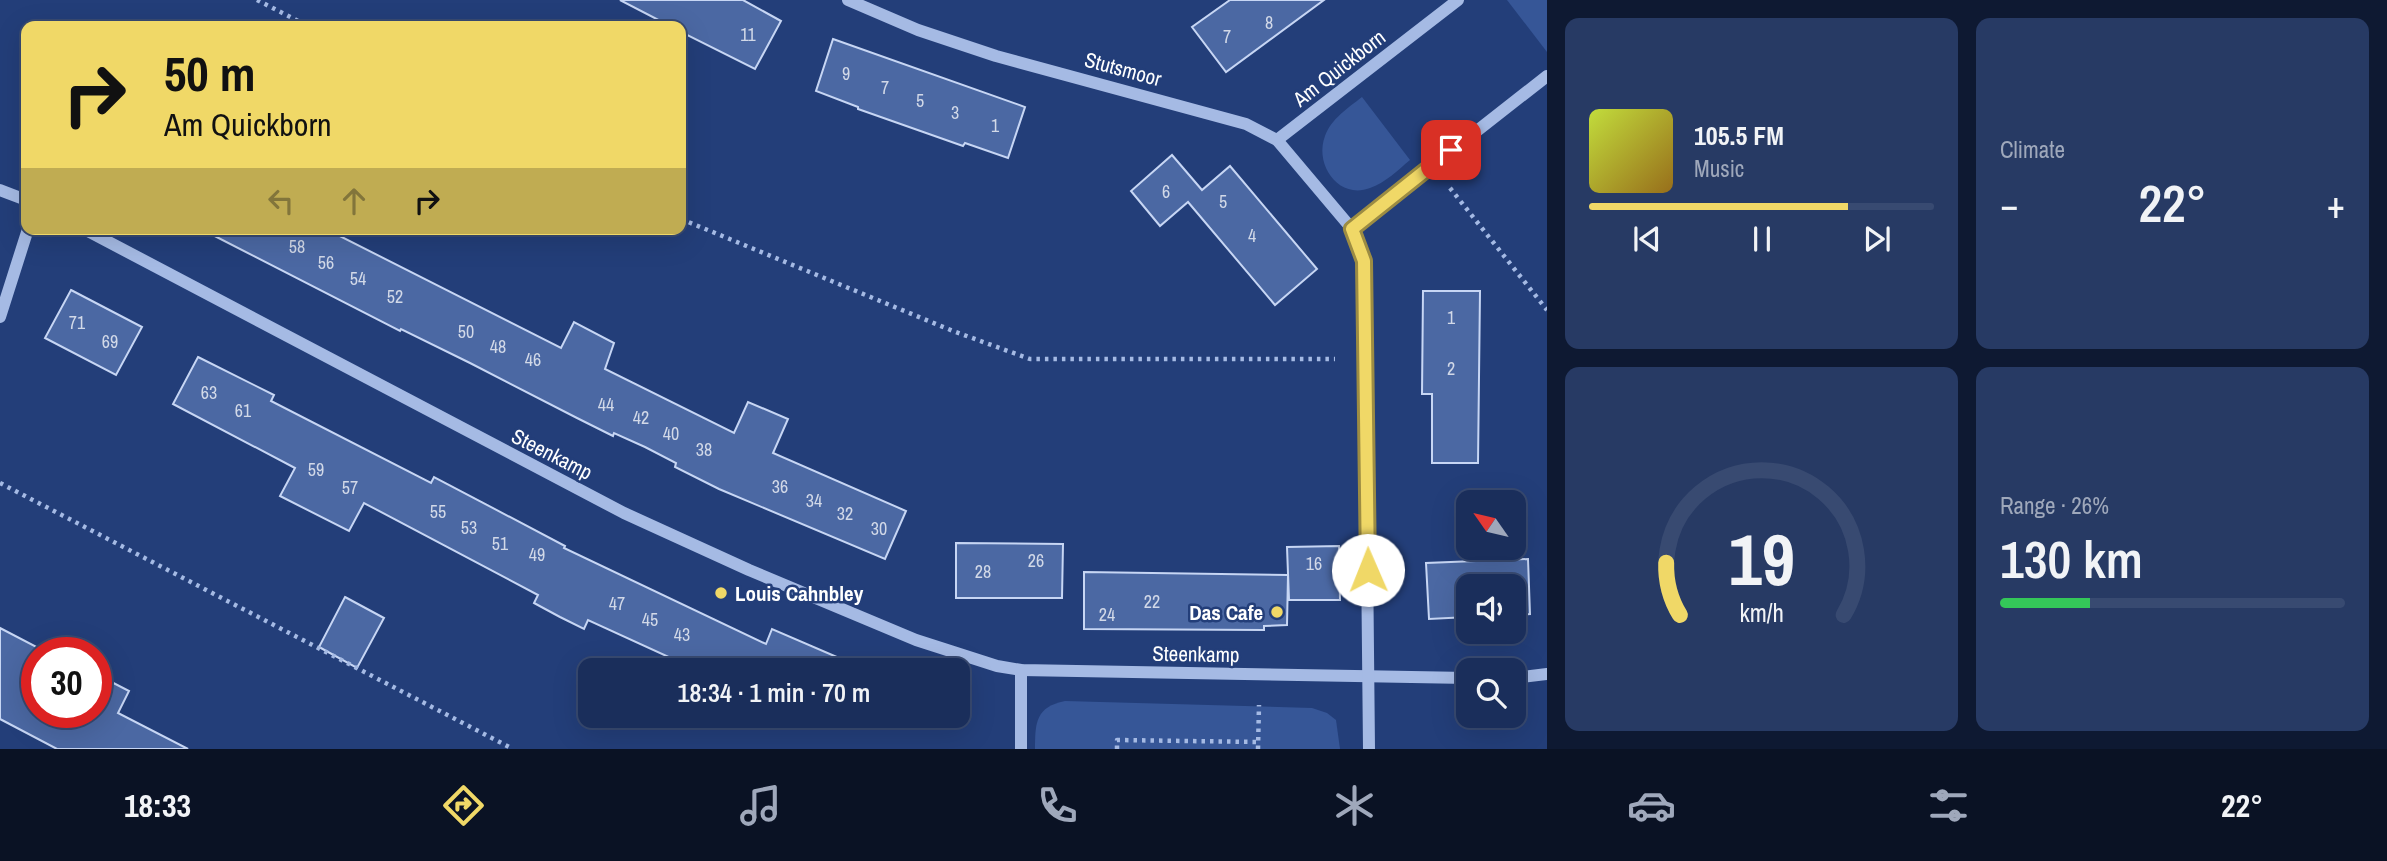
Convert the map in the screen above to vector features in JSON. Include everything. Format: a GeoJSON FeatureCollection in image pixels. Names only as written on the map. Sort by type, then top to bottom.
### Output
{"type":"FeatureCollection","features":[{"type":"Feature","properties":{"kind":"street","name":"Stutsmoor"},"geometry":{"type":"LineString","coordinates":[[848,0],[931,34],[996,55],[1246,124],[1277,141],[1352,229]]}},
{"type":"Feature","properties":{"kind":"street","name":"Am Quickborn"},"geometry":{"type":"LineString","coordinates":[[1277,141],[1458,0]]}},
{"type":"Feature","properties":{"kind":"street"},"geometry":{"type":"LineString","coordinates":[[1369,749],[1364,261],[1352,229],[1547,76]]}},
{"type":"Feature","properties":{"kind":"street"},"geometry":{"type":"LineString","coordinates":[[0,190],[21,198]]}},
{"type":"Feature","properties":{"kind":"street"},"geometry":{"type":"LineString","coordinates":[[0,317],[26,235]]}},
{"type":"Feature","properties":{"kind":"street","name":"Steenkamp"},"geometry":{"type":"LineString","coordinates":[[95,235],[635,518],[749,570],[916,640],[997,666],[1021,670],[1456,678]]}},
{"type":"Feature","properties":{"kind":"street"},"geometry":{"type":"LineString","coordinates":[[1021,670],[1021,749]]}},
{"type":"Feature","properties":{"kind":"street"},"geometry":{"type":"LineString","coordinates":[[1526,677],[1547,674]]}},
{"type":"Feature","properties":{"kind":"path"},"geometry":{"type":"LineString","coordinates":[[257,0],[297,21]]}},
{"type":"Feature","properties":{"kind":"path"},"geometry":{"type":"LineString","coordinates":[[1432,166],[1547,310]]}},
{"type":"Feature","properties":{"kind":"path"},"geometry":{"type":"LineString","coordinates":[[686,221],[953,331],[1030,359],[1365,359]]}},
{"type":"Feature","properties":{"kind":"path"},"geometry":{"type":"LineString","coordinates":[[0,483],[513,749]]}},
{"type":"Feature","properties":{"kind":"path"},"geometry":{"type":"LineString","coordinates":[[1258,749],[1259,700]]}},
{"type":"Feature","properties":{"kind":"path"},"geometry":{"type":"LineString","coordinates":[[1117,749],[1118,740],[1258,742]]}},
{"type":"Feature","properties":{"kind":"shaded area"},"geometry":{"type":"Polygon","coordinates":[[[1507,0],[1547,0],[1547,52],[1507,0]]]}},
{"type":"Feature","properties":{"kind":"shaded area"},"geometry":{"type":"Polygon","coordinates":[[[1362,97],[1410,160],[1381,183],[1359,190],[1348,189],[1339,184],[1326,168],[1323,147],[1331,124],[1362,97]]]}},
{"type":"Feature","properties":{"kind":"shaded area"},"geometry":{"type":"Polygon","coordinates":[[[1065,701],[1312,708],[1327,713],[1336,720],[1340,749],[1035,749],[1039,717],[1048,707],[1065,701]]]}},
{"type":"Feature","properties":{"kind":"building"},"geometry":{"type":"Polygon","coordinates":[[[620,0],[743,0],[781,21],[755,69],[686,34],[686,21],[660,21],[620,0]]]}},
{"type":"Feature","properties":{"kind":"building"},"geometry":{"type":"Polygon","coordinates":[[[1230,0],[1324,0],[1226,72],[1192,27],[1230,0]]]}},
{"type":"Feature","properties":{"kind":"building"},"geometry":{"type":"Polygon","coordinates":[[[833,39],[1025,107],[1008,158],[965,143],[963,146],[858,109],[816,91],[833,39]]]}},
{"type":"Feature","properties":{"kind":"building"},"geometry":{"type":"Polygon","coordinates":[[[1172,155],[1202,190],[1230,166],[1317,269],[1275,305],[1188,202],[1160,226],[1131,191],[1172,155]]]}},
{"type":"Feature","properties":{"kind":"building"},"geometry":{"type":"Polygon","coordinates":[[[213,235],[338,235],[561,348],[574,322],[614,343],[605,369],[734,433],[748,402],[788,419],[773,453],[906,511],[885,559],[719,489],[675,467],[676,463],[645,447],[614,433],[613,436],[470,363],[401,329],[400,331],[213,235]]]}},
{"type":"Feature","properties":{"kind":"building"},"geometry":{"type":"Polygon","coordinates":[[[71,290],[142,327],[116,375],[45,338],[71,290]]]}},
{"type":"Feature","properties":{"kind":"building"},"geometry":{"type":"Polygon","coordinates":[[[1423,291],[1480,291],[1478,463],[1432,463],[1432,394],[1422,394],[1423,291]]]}},
{"type":"Feature","properties":{"kind":"building"},"geometry":{"type":"Polygon","coordinates":[[[198,357],[274,395],[271,401],[431,483],[434,477],[565,546],[564,548],[766,644],[772,629],[839,658],[671,658],[588,620],[584,629],[534,603],[538,595],[364,503],[349,531],[280,496],[295,468],[173,404],[198,357]]]}},
{"type":"Feature","properties":{"kind":"building"},"geometry":{"type":"Polygon","coordinates":[[[956,543],[1063,544],[1062,598],[956,598],[956,543]]]}},
{"type":"Feature","properties":{"kind":"building"},"geometry":{"type":"Polygon","coordinates":[[[1339,546],[1340,600],[1289,600],[1287,547],[1339,546]]]}},
{"type":"Feature","properties":{"kind":"building"},"geometry":{"type":"Polygon","coordinates":[[[1526,559],[1530,614],[1526,614],[1526,574],[1456,574],[1456,618],[1429,619],[1426,563],[1526,559]]]}},
{"type":"Feature","properties":{"kind":"building"},"geometry":{"type":"Polygon","coordinates":[[[1084,572],[1288,575],[1287,625],[1264,626],[1264,630],[1084,629],[1084,572]]]}},
{"type":"Feature","properties":{"kind":"building"},"geometry":{"type":"Polygon","coordinates":[[[345,597],[384,618],[357,668],[319,647],[345,597]]]}},
{"type":"Feature","properties":{"kind":"building"},"geometry":{"type":"Polygon","coordinates":[[[0,628],[21,639],[21,728],[112,728],[112,682],[129,691],[118,713],[188,749],[57,749],[0,719],[0,628]]]}},
{"type":"Feature","properties":{"kind":"place","name":"Louis Cahnbley"},"geometry":{"type":"Point","coordinates":[721,593]}},
{"type":"Feature","properties":{"kind":"place","name":"Das Cafe"},"geometry":{"type":"Point","coordinates":[1277,612]}},
{"type":"Feature","properties":{"kind":"route"},"geometry":{"type":"LineString","coordinates":[[1368,570],[1364,261],[1352,229],[1451,150]]}}]}
